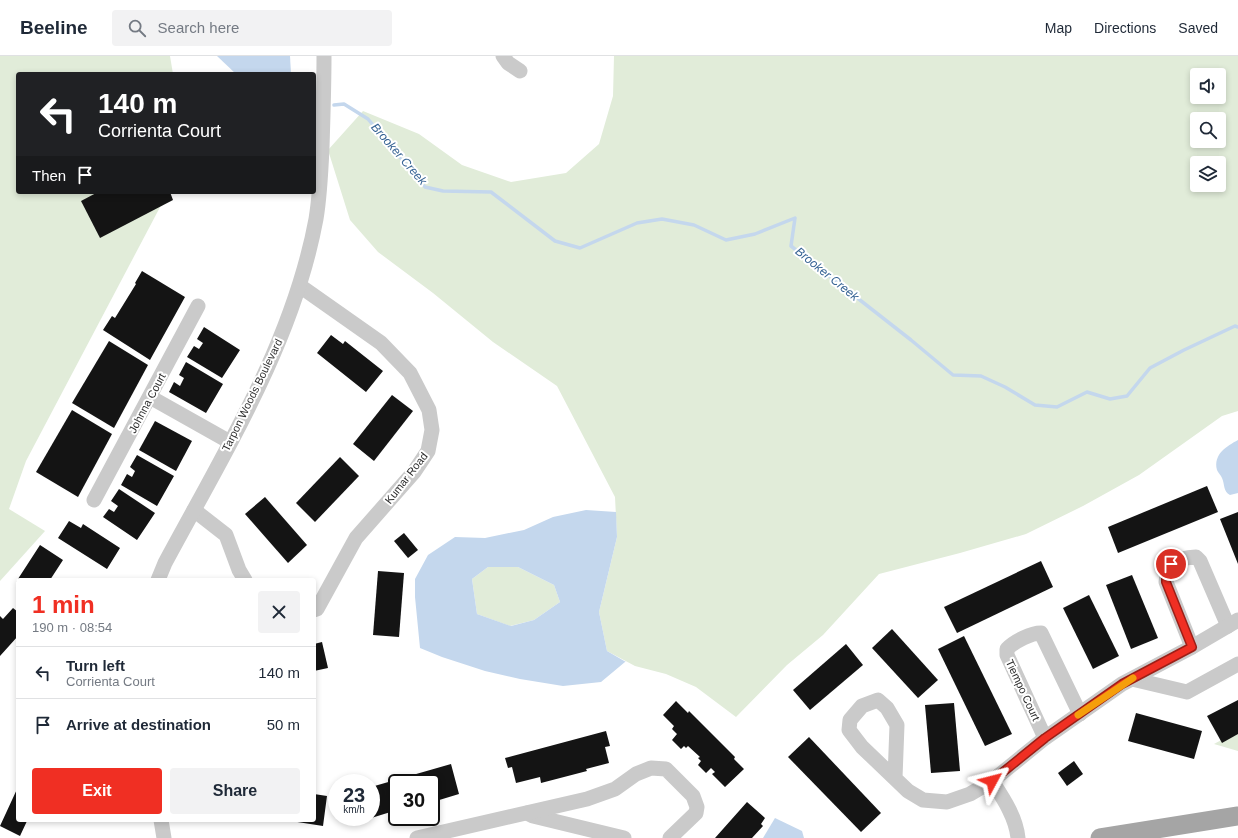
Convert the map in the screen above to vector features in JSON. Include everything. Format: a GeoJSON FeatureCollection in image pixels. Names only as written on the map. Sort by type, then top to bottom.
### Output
{"type":"FeatureCollection","features":[{"type":"Feature","properties":{"kind":"main road"},"geometry":{"type":"LineString","coordinates":[[1100,838],[1238,816]]}},
{"type":"Feature","properties":{"kind":"street","name":"Tarpon Woods Boulevard"},"geometry":{"type":"LineString","coordinates":[[159,578],[261,384],[289,320],[300,286],[316,218],[321,171],[324,56]]}},
{"type":"Feature","properties":{"kind":"street"},"geometry":{"type":"LineString","coordinates":[[503,56],[508,64],[520,70]]}},
{"type":"Feature","properties":{"kind":"street","name":"Kumar Road"},"geometry":{"type":"LineString","coordinates":[[300,286],[381,343],[410,373],[429,410],[432,430],[428,451],[414,472],[356,538],[316,609]]}},
{"type":"Feature","properties":{"kind":"street","name":"Johnna Court"},"geometry":{"type":"LineString","coordinates":[[94,500],[198,306]]}},
{"type":"Feature","properties":{"kind":"street"},"geometry":{"type":"LineString","coordinates":[[150,397],[230,442]]}},
{"type":"Feature","properties":{"kind":"street"},"geometry":{"type":"LineString","coordinates":[[194,510],[226,534],[239,570],[244,578]]}},
{"type":"Feature","properties":{"kind":"street"},"geometry":{"type":"LineString","coordinates":[[895,778],[897,725],[888,708],[878,700],[862,706],[850,720],[849,730],[862,747],[908,791],[923,800],[947,802],[970,794],[992,781],[1045,738],[1132,679],[1192,647],[1233,623],[1200,561],[1196,557],[1188,557],[1171,564],[1166,570],[1166,582],[1192,647]]}},
{"type":"Feature","properties":{"kind":"street","name":"Tiempo Court"},"geometry":{"type":"LineString","coordinates":[[1045,738],[1007,655],[1007,649],[1010,645],[1032,634],[1042,633],[1080,714]]}},
{"type":"Feature","properties":{"kind":"street"},"geometry":{"type":"LineString","coordinates":[[1132,679],[1187,692],[1238,664]]}},
{"type":"Feature","properties":{"kind":"street"},"geometry":{"type":"LineString","coordinates":[[418,838],[587,799],[615,789],[636,774],[651,768],[666,769],[693,796],[697,807],[696,813],[670,838]]}},
{"type":"Feature","properties":{"kind":"street"},"geometry":{"type":"LineString","coordinates":[[992,781],[1008,808],[1017,828],[1018,838]]}},
{"type":"Feature","properties":{"kind":"street"},"geometry":{"type":"LineString","coordinates":[[526,813],[624,838]]}},
{"type":"Feature","properties":{"kind":"street"},"geometry":{"type":"LineString","coordinates":[[161,822],[164,838]]}},
{"type":"Feature","properties":{"kind":"green space"},"geometry":{"type":"Polygon","coordinates":[[[0,56],[170,56],[173,72],[16,72],[16,194],[167,194],[26,461],[9,509],[45,531],[0,581],[0,56]]]}},
{"type":"Feature","properties":{"kind":"green space"},"geometry":{"type":"Polygon","coordinates":[[[614,56],[1238,56],[1238,411],[1222,416],[1139,475],[1083,506],[1026,534],[879,574],[823,635],[787,665],[736,717],[696,687],[666,674],[635,666],[607,651],[599,612],[617,537],[615,497],[557,386],[493,342],[433,293],[378,252],[350,220],[328,150],[363,111],[419,134],[462,165],[511,182],[566,173],[599,144],[613,96],[614,56]]]}},
{"type":"Feature","properties":{"kind":"green space"},"geometry":{"type":"Polygon","coordinates":[[[488,567],[518,567],[554,585],[560,602],[534,620],[510,626],[477,614],[472,579],[488,567]]]}},
{"type":"Feature","properties":{"kind":"green space"},"geometry":{"type":"Polygon","coordinates":[[[1238,731],[1238,751],[1214,744],[1238,731]]]}},
{"type":"Feature","properties":{"kind":"water"},"geometry":{"type":"Polygon","coordinates":[[[217,56],[290,56],[291,72],[234,72],[217,56]]]}},
{"type":"Feature","properties":{"kind":"water"},"geometry":{"type":"Polygon","coordinates":[[[1238,440],[1238,493],[1230,495],[1225,490],[1216,464],[1222,451],[1238,440]]]}},
{"type":"Feature","properties":{"kind":"water"},"geometry":{"type":"Polygon","coordinates":[[[586,510],[616,512],[617,537],[599,612],[607,651],[626,662],[601,682],[563,686],[520,679],[485,671],[420,648],[415,597],[415,579],[428,555],[455,537],[485,538],[524,530],[553,517],[586,510]],[[488,567],[472,579],[477,614],[511,626],[534,620],[560,602],[554,585],[518,567],[488,567]]]}},
{"type":"Feature","properties":{"kind":"water"},"geometry":{"type":"Polygon","coordinates":[[[775,818],[802,831],[804,838],[763,838],[775,818]]]}},
{"type":"Feature","properties":{"kind":"building"},"geometry":{"type":"Polygon","coordinates":[[[94,194],[171,194],[173,200],[100,238],[81,201],[94,194]]]}},
{"type":"Feature","properties":{"kind":"building"},"geometry":{"type":"Polygon","coordinates":[[[142,271],[185,297],[150,360],[103,330],[112,316],[115,318],[136,284],[135,283],[142,271]]]}},
{"type":"Feature","properties":{"kind":"building"},"geometry":{"type":"Polygon","coordinates":[[[204,327],[240,350],[222,378],[187,357],[194,346],[199,349],[203,343],[197,339],[204,327]]]}},
{"type":"Feature","properties":{"kind":"building"},"geometry":{"type":"Polygon","coordinates":[[[331,335],[343,344],[345,341],[383,371],[366,392],[317,353],[331,335]]]}},
{"type":"Feature","properties":{"kind":"building"},"geometry":{"type":"Polygon","coordinates":[[[109,341],[148,365],[114,428],[72,403],[109,341]]]}},
{"type":"Feature","properties":{"kind":"building"},"geometry":{"type":"Polygon","coordinates":[[[186,362],[223,384],[206,413],[169,392],[174,382],[180,386],[184,378],[179,375],[186,362]]]}},
{"type":"Feature","properties":{"kind":"building"},"geometry":{"type":"Polygon","coordinates":[[[392,395],[413,411],[374,461],[353,444],[392,395]]]}},
{"type":"Feature","properties":{"kind":"building"},"geometry":{"type":"Polygon","coordinates":[[[72,410],[112,434],[78,497],[36,472],[72,410]]]}},
{"type":"Feature","properties":{"kind":"building"},"geometry":{"type":"Polygon","coordinates":[[[155,421],[192,441],[176,471],[139,450],[155,421]]]}},
{"type":"Feature","properties":{"kind":"building"},"geometry":{"type":"Polygon","coordinates":[[[137,455],[174,476],[157,506],[121,485],[127,474],[132,477],[135,471],[130,467],[137,455]]]}},
{"type":"Feature","properties":{"kind":"building"},"geometry":{"type":"Polygon","coordinates":[[[340,457],[359,476],[315,522],[296,503],[340,457]]]}},
{"type":"Feature","properties":{"kind":"building"},"geometry":{"type":"Polygon","coordinates":[[[1207,486],[1218,512],[1118,553],[1108,527],[1207,486]]]}},
{"type":"Feature","properties":{"kind":"building"},"geometry":{"type":"Polygon","coordinates":[[[119,489],[155,513],[137,540],[103,517],[109,509],[114,512],[118,506],[111,501],[119,489]]]}},
{"type":"Feature","properties":{"kind":"building"},"geometry":{"type":"Polygon","coordinates":[[[265,497],[307,545],[288,563],[245,514],[265,497]]]}},
{"type":"Feature","properties":{"kind":"building"},"geometry":{"type":"Polygon","coordinates":[[[1238,512],[1238,564],[1220,519],[1238,512]]]}},
{"type":"Feature","properties":{"kind":"building"},"geometry":{"type":"Polygon","coordinates":[[[69,521],[81,528],[83,524],[120,548],[107,569],[58,538],[69,521]]]}},
{"type":"Feature","properties":{"kind":"building"},"geometry":{"type":"Polygon","coordinates":[[[404,533],[418,550],[408,558],[394,541],[404,533]]]}},
{"type":"Feature","properties":{"kind":"building"},"geometry":{"type":"Polygon","coordinates":[[[40,545],[63,560],[51,578],[19,578],[40,545]]]}},
{"type":"Feature","properties":{"kind":"building"},"geometry":{"type":"Polygon","coordinates":[[[1041,561],[1053,587],[957,633],[944,607],[1041,561]]]}},
{"type":"Feature","properties":{"kind":"building"},"geometry":{"type":"Polygon","coordinates":[[[378,571],[404,573],[399,637],[373,635],[378,571]]]}},
{"type":"Feature","properties":{"kind":"building"},"geometry":{"type":"Polygon","coordinates":[[[1132,575],[1158,638],[1131,649],[1106,585],[1132,575]]]}},
{"type":"Feature","properties":{"kind":"building"},"geometry":{"type":"Polygon","coordinates":[[[1089,595],[1119,656],[1093,669],[1063,608],[1089,595]]]}},
{"type":"Feature","properties":{"kind":"building"},"geometry":{"type":"Polygon","coordinates":[[[13,608],[16,610],[16,638],[0,656],[0,616],[3,619],[13,608]]]}},
{"type":"Feature","properties":{"kind":"building"},"geometry":{"type":"Polygon","coordinates":[[[892,629],[938,680],[918,698],[872,648],[892,629]]]}},
{"type":"Feature","properties":{"kind":"building"},"geometry":{"type":"Polygon","coordinates":[[[964,636],[1012,734],[985,746],[938,649],[964,636]]]}},
{"type":"Feature","properties":{"kind":"building"},"geometry":{"type":"Polygon","coordinates":[[[322,642],[328,668],[316,671],[316,644],[322,642]]]}},
{"type":"Feature","properties":{"kind":"building"},"geometry":{"type":"Polygon","coordinates":[[[846,644],[863,665],[810,710],[793,690],[846,644]]]}},
{"type":"Feature","properties":{"kind":"building"},"geometry":{"type":"Polygon","coordinates":[[[1238,700],[1238,734],[1222,743],[1207,716],[1238,700]]]}},
{"type":"Feature","properties":{"kind":"building"},"geometry":{"type":"Polygon","coordinates":[[[676,701],[688,713],[689,711],[735,757],[734,759],[744,769],[725,787],[712,774],[715,772],[711,768],[706,773],[698,765],[701,761],[698,758],[700,757],[688,746],[686,748],[684,746],[681,749],[672,740],[677,734],[672,729],[674,726],[663,715],[676,701]]]}},
{"type":"Feature","properties":{"kind":"building"},"geometry":{"type":"Polygon","coordinates":[[[954,703],[960,771],[931,773],[925,705],[954,703]]]}},
{"type":"Feature","properties":{"kind":"building"},"geometry":{"type":"Polygon","coordinates":[[[1136,713],[1202,731],[1194,759],[1128,741],[1136,713]]]}},
{"type":"Feature","properties":{"kind":"building"},"geometry":{"type":"Polygon","coordinates":[[[606,731],[610,746],[605,747],[609,763],[586,769],[587,771],[541,783],[540,777],[516,783],[512,767],[508,768],[505,758],[606,731]]]}},
{"type":"Feature","properties":{"kind":"building"},"geometry":{"type":"Polygon","coordinates":[[[809,737],[881,813],[861,832],[788,757],[809,737]]]}},
{"type":"Feature","properties":{"kind":"building"},"geometry":{"type":"Polygon","coordinates":[[[1074,761],[1083,774],[1067,786],[1058,773],[1074,761]]]}},
{"type":"Feature","properties":{"kind":"building"},"geometry":{"type":"Polygon","coordinates":[[[451,764],[459,794],[440,800],[440,774],[416,774],[451,764]]]}},
{"type":"Feature","properties":{"kind":"building"},"geometry":{"type":"Polygon","coordinates":[[[388,782],[388,813],[380,815],[380,784],[388,782]]]}},
{"type":"Feature","properties":{"kind":"building"},"geometry":{"type":"Polygon","coordinates":[[[16,791],[16,822],[27,822],[20,836],[0,826],[16,791]]]}},
{"type":"Feature","properties":{"kind":"building"},"geometry":{"type":"Polygon","coordinates":[[[316,794],[327,796],[323,826],[297,822],[316,822],[316,794]]]}},
{"type":"Feature","properties":{"kind":"building"},"geometry":{"type":"Polygon","coordinates":[[[747,802],[765,818],[761,824],[763,826],[752,838],[715,838],[747,802]]]}},
{"type":"Feature","properties":{"kind":"waterway","name":"Brooker Creek"},"geometry":{"type":"LineString","coordinates":[[334,105],[344,104],[368,119],[425,187],[443,191],[491,192],[555,241],[580,248],[637,223],[662,219],[694,225],[726,240],[755,234],[795,218],[791,246],[911,340],[953,375],[981,376],[1005,387],[1035,405],[1057,407],[1087,392],[1110,399],[1127,396],[1150,368],[1235,326],[1238,327]]}},
{"type":"Feature","properties":{"kind":"slow traffic"},"geometry":{"type":"LineString","coordinates":[[1078,715],[1133,678]]}},
{"type":"Feature","properties":{"kind":"route"},"geometry":{"type":"LineString","coordinates":[[992,781],[1045,738],[1122,684],[1192,647],[1166,582],[1166,570],[1171,564]]}}]}
